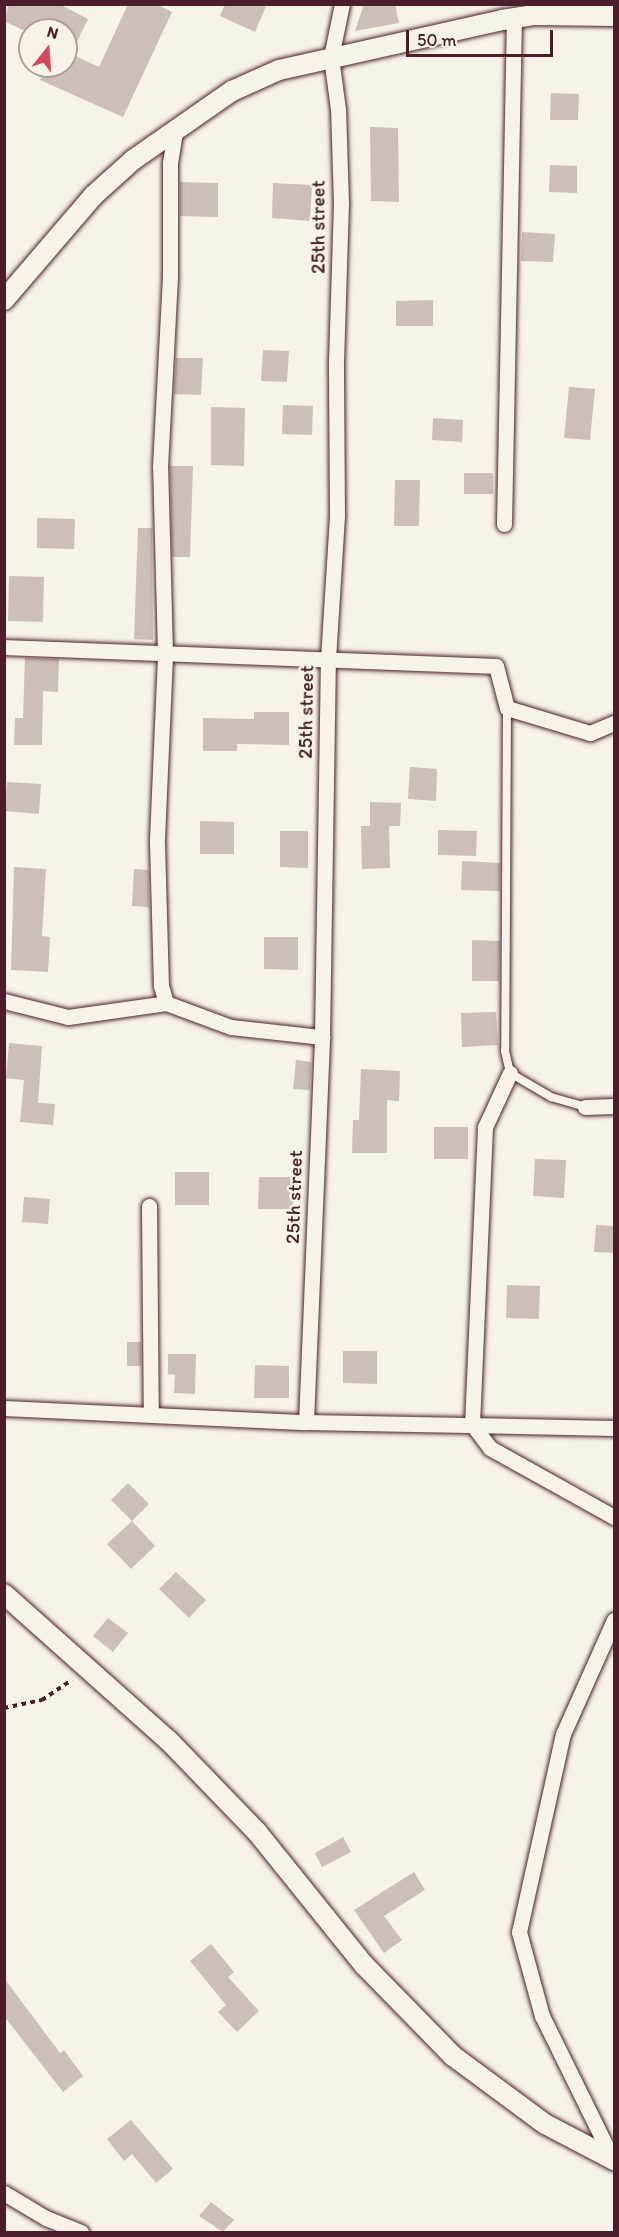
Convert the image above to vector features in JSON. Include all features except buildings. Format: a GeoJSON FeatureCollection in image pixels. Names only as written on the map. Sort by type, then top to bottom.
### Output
{"type":"FeatureCollection","features":[{"type":"Feature","properties":{"kind":"street","name":"25th street"},"geometry":{"type":"LineString","coordinates":[[306,1422],[322,1037],[328,659],[337,516],[336,362],[341,251],[338,109],[331,57],[342,5]]}},
{"type":"Feature","properties":{"kind":"street"},"geometry":{"type":"LineString","coordinates":[[4,300],[93,196],[175,130],[232,91],[279,70],[514,18],[537,10],[615,16]]}},
{"type":"Feature","properties":{"kind":"street"},"geometry":{"type":"LineString","coordinates":[[504,524],[514,18]]}},
{"type":"Feature","properties":{"kind":"street"},"geometry":{"type":"LineString","coordinates":[[166,1002],[161,986],[157,839],[165,653],[160,467],[170,278],[170,162],[175,130]]}},
{"type":"Feature","properties":{"kind":"street"},"geometry":{"type":"LineString","coordinates":[[4,647],[496,666],[507,708],[590,733],[615,723]]}},
{"type":"Feature","properties":{"kind":"street"},"geometry":{"type":"LineString","coordinates":[[4,1001],[68,1017],[166,1002],[231,1027],[322,1037]]}},
{"type":"Feature","properties":{"kind":"street"},"geometry":{"type":"LineString","coordinates":[[510,1074],[485,1127],[472,1424],[490,1448],[615,1517]]}},
{"type":"Feature","properties":{"kind":"street"},"geometry":{"type":"LineString","coordinates":[[585,1107],[615,1106]]}},
{"type":"Feature","properties":{"kind":"street"},"geometry":{"type":"LineString","coordinates":[[149,1206],[151,1415]]}},
{"type":"Feature","properties":{"kind":"street"},"geometry":{"type":"LineString","coordinates":[[4,1408],[306,1422],[615,1428]]}},
{"type":"Feature","properties":{"kind":"street"},"geometry":{"type":"LineString","coordinates":[[4,1594],[89,1666],[170,1741],[256,1832],[364,1965],[453,2056],[545,2124],[614,2159]]}},
{"type":"Feature","properties":{"kind":"street"},"geometry":{"type":"LineString","coordinates":[[614,2159],[542,2016],[519,1932],[563,1734],[615,1620]]}},
{"type":"Feature","properties":{"kind":"street"},"geometry":{"type":"LineString","coordinates":[[4,2193],[46,2218],[81,2232]]}},
{"type":"Feature","properties":{"kind":"lane"},"geometry":{"type":"LineString","coordinates":[[507,708],[505,1051],[510,1074],[551,1097],[585,1107]]}},
{"type":"Feature","properties":{"kind":"path"},"geometry":{"type":"LineString","coordinates":[[4,1708],[42,1700],[89,1666]]}}]}
